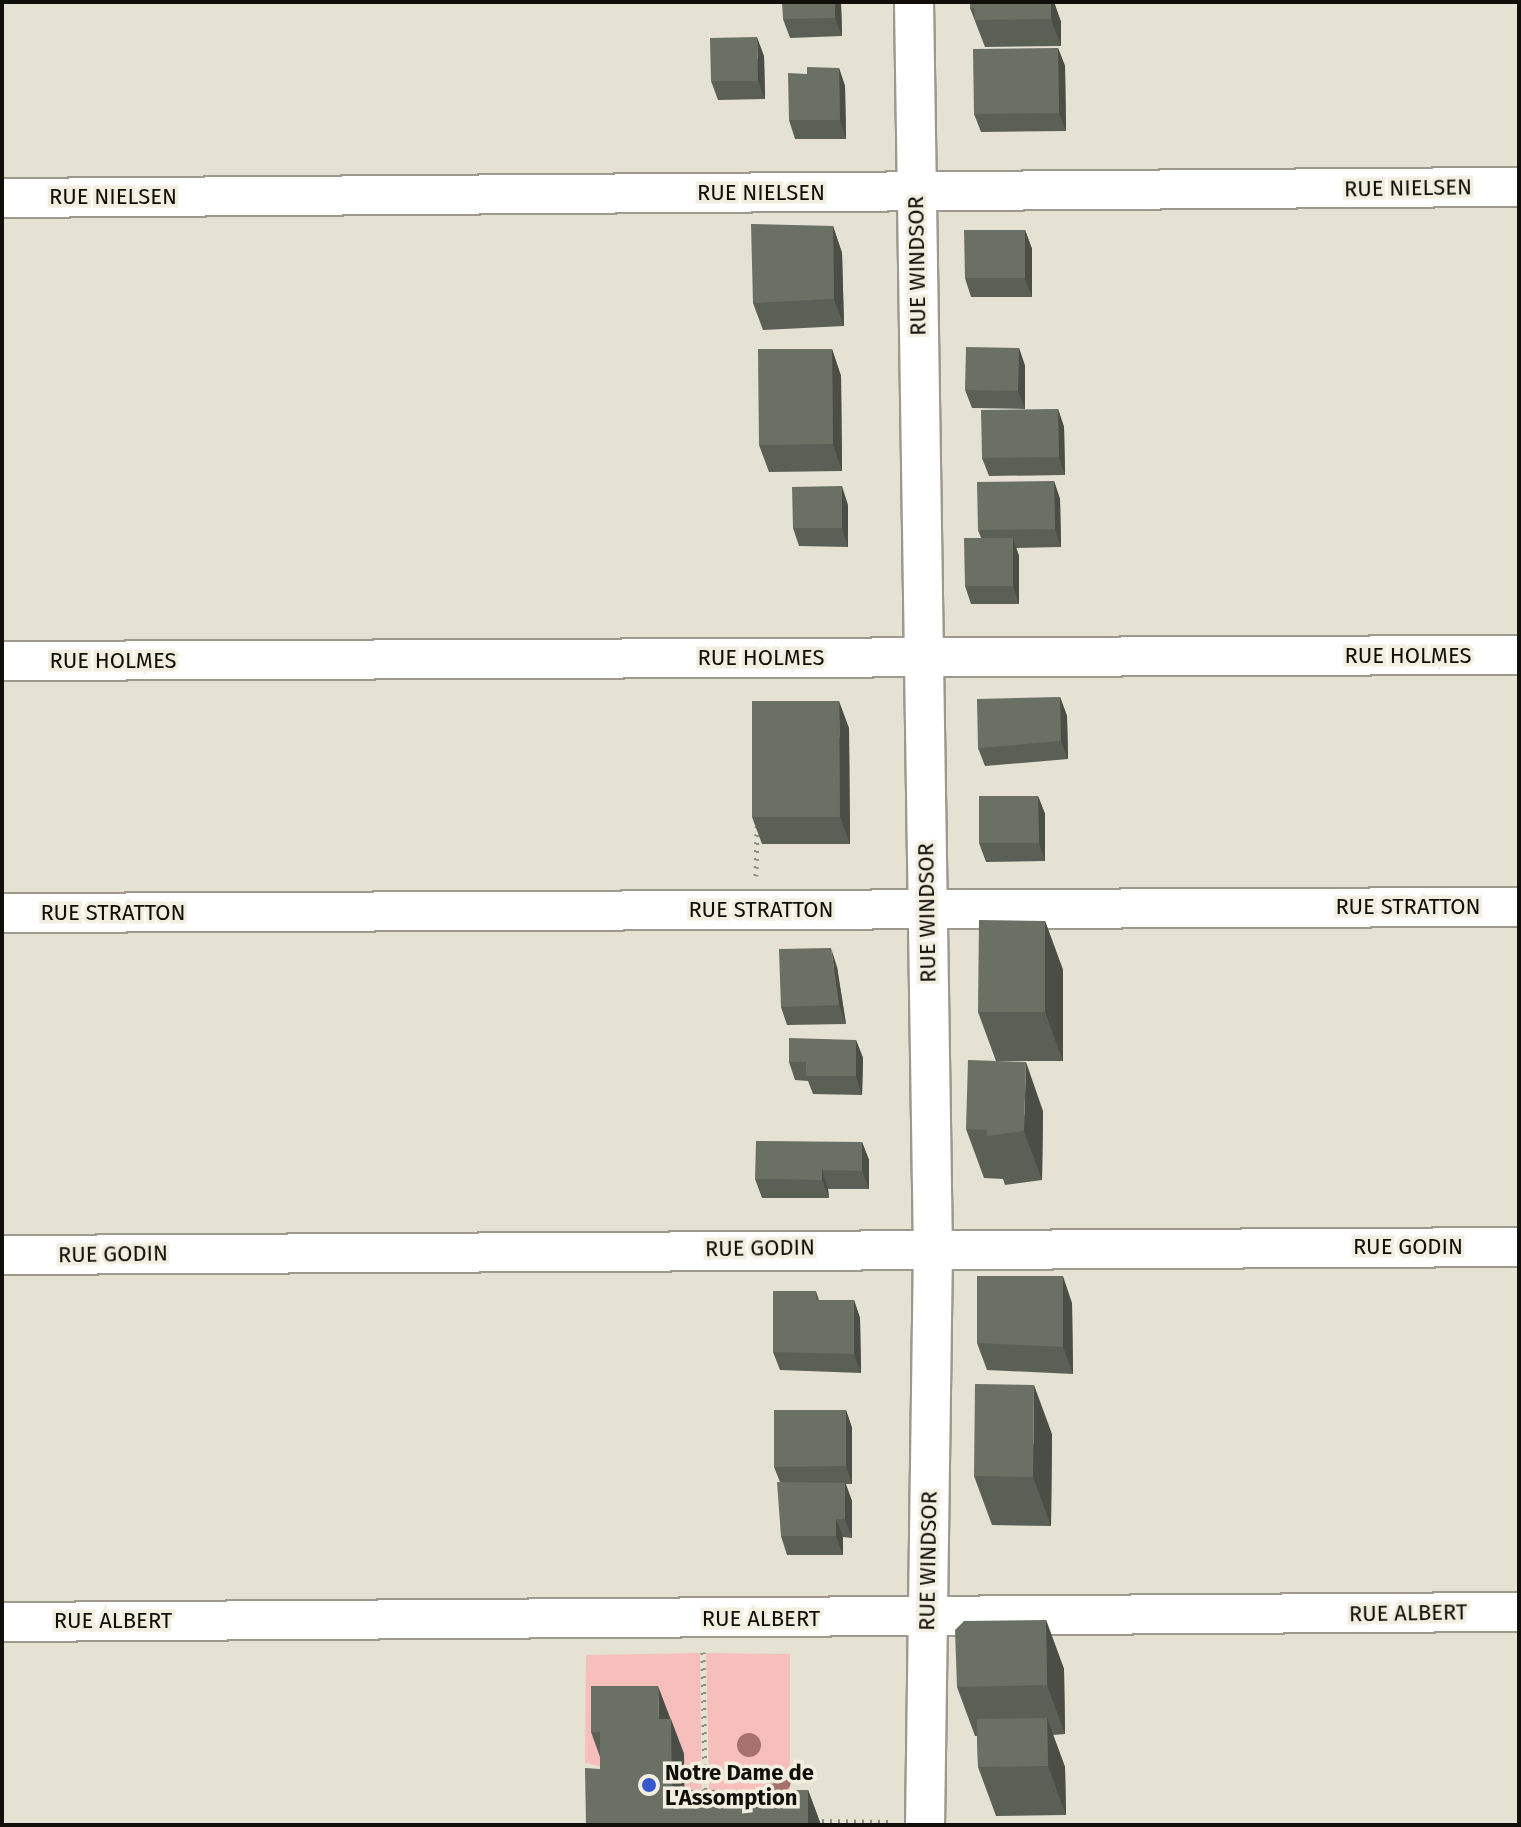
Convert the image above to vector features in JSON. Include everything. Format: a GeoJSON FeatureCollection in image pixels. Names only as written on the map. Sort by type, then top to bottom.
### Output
{"type":"FeatureCollection","features":[{"type":"Feature","properties":{"kind":"street","name":"RUE WINDSOR"},"geometry":{"type":"LineString","coordinates":[[907,1824],[926,1617],[933,1247],[914,2]]}},
{"type":"Feature","properties":{"kind":"street","name":"RUE NIELSEN"},"geometry":{"type":"LineString","coordinates":[[2,198],[1519,187]]}},
{"type":"Feature","properties":{"kind":"street","name":"RUE HOLMES"},"geometry":{"type":"LineString","coordinates":[[2,661],[1519,655]]}},
{"type":"Feature","properties":{"kind":"street","name":"RUE STRATTON"},"geometry":{"type":"LineString","coordinates":[[2,913],[1519,907]]}},
{"type":"Feature","properties":{"kind":"street","name":"RUE GODIN"},"geometry":{"type":"LineString","coordinates":[[2,1255],[933,1247],[1519,1247]]}},
{"type":"Feature","properties":{"kind":"street","name":"RUE ALBERT"},"geometry":{"type":"LineString","coordinates":[[2,1622],[1519,1612]]}},
{"type":"Feature","properties":{"kind":"path"},"geometry":{"type":"LineString","coordinates":[[756,910],[757,820]]}},
{"type":"Feature","properties":{"kind":"path"},"geometry":{"type":"LineString","coordinates":[[703,1651],[705,1805]]}},
{"type":"Feature","properties":{"kind":"path"},"geometry":{"type":"LineString","coordinates":[[798,1821],[907,1824]]}},
{"type":"Feature","properties":{"kind":"shaded area"},"geometry":{"type":"Polygon","coordinates":[[[700,1653],[702,1815],[685,1814],[684,1754],[604,1767],[585,1763],[586,1655],[700,1653]]]}},
{"type":"Feature","properties":{"kind":"shaded area"},"geometry":{"type":"Polygon","coordinates":[[[706,1653],[790,1654],[790,1815],[710,1816],[706,1653]]]}},
{"type":"Feature","properties":{"kind":"building"},"geometry":{"type":"Polygon","coordinates":[[[782,2],[835,2],[835,18],[783,19],[782,2]]]}},
{"type":"Feature","properties":{"kind":"building"},"geometry":{"type":"Polygon","coordinates":[[[970,2],[1051,2],[1051,19],[975,20],[970,2]]]}},
{"type":"Feature","properties":{"kind":"building"},"geometry":{"type":"Polygon","coordinates":[[[757,37],[758,81],[711,81],[710,38],[757,37]]]}},
{"type":"Feature","properties":{"kind":"building"},"geometry":{"type":"Polygon","coordinates":[[[1058,48],[1059,113],[974,114],[973,49],[1058,48]]]}},
{"type":"Feature","properties":{"kind":"building"},"geometry":{"type":"Polygon","coordinates":[[[807,67],[839,68],[840,120],[789,120],[788,73],[807,74],[807,67]]]}},
{"type":"Feature","properties":{"kind":"building"},"geometry":{"type":"Polygon","coordinates":[[[751,224],[833,226],[834,299],[753,303],[751,224]]]}},
{"type":"Feature","properties":{"kind":"building"},"geometry":{"type":"Polygon","coordinates":[[[964,230],[1025,230],[1025,278],[965,278],[964,230]]]}},
{"type":"Feature","properties":{"kind":"building"},"geometry":{"type":"Polygon","coordinates":[[[966,347],[1019,348],[1018,391],[965,390],[966,347]]]}},
{"type":"Feature","properties":{"kind":"building"},"geometry":{"type":"Polygon","coordinates":[[[758,349],[832,349],[833,444],[759,445],[758,349]]]}},
{"type":"Feature","properties":{"kind":"building"},"geometry":{"type":"Polygon","coordinates":[[[1058,409],[1059,457],[982,458],[981,410],[1058,409]]]}},
{"type":"Feature","properties":{"kind":"building"},"geometry":{"type":"Polygon","coordinates":[[[1054,481],[1055,529],[978,530],[977,482],[1054,481]]]}},
{"type":"Feature","properties":{"kind":"building"},"geometry":{"type":"Polygon","coordinates":[[[842,486],[842,528],[793,528],[792,487],[842,486]]]}},
{"type":"Feature","properties":{"kind":"building"},"geometry":{"type":"Polygon","coordinates":[[[964,538],[1013,538],[1013,586],[965,586],[964,538]]]}},
{"type":"Feature","properties":{"kind":"building"},"geometry":{"type":"Polygon","coordinates":[[[1060,697],[1061,741],[978,748],[977,699],[1060,697]]]}},
{"type":"Feature","properties":{"kind":"building"},"geometry":{"type":"Polygon","coordinates":[[[752,701],[839,701],[840,817],[752,817],[752,701]]]}},
{"type":"Feature","properties":{"kind":"building"},"geometry":{"type":"Polygon","coordinates":[[[979,796],[1038,796],[1039,843],[979,843],[979,796]]]}},
{"type":"Feature","properties":{"kind":"building"},"geometry":{"type":"Polygon","coordinates":[[[979,920],[1045,921],[1045,1012],[978,1012],[979,920]]]}},
{"type":"Feature","properties":{"kind":"building"},"geometry":{"type":"Polygon","coordinates":[[[831,948],[839,1005],[781,1007],[779,949],[831,948]]]}},
{"type":"Feature","properties":{"kind":"building"},"geometry":{"type":"Polygon","coordinates":[[[789,1038],[856,1040],[856,1076],[806,1076],[806,1062],[789,1062],[789,1038]]]}},
{"type":"Feature","properties":{"kind":"building"},"geometry":{"type":"Polygon","coordinates":[[[968,1060],[1026,1062],[1024,1131],[987,1136],[987,1130],[966,1129],[968,1060]]]}},
{"type":"Feature","properties":{"kind":"building"},"geometry":{"type":"Polygon","coordinates":[[[756,1141],[862,1142],[862,1171],[822,1170],[822,1180],[755,1179],[756,1141]]]}},
{"type":"Feature","properties":{"kind":"building"},"geometry":{"type":"Polygon","coordinates":[[[977,1276],[1063,1276],[1063,1347],[977,1343],[977,1276]]]}},
{"type":"Feature","properties":{"kind":"building"},"geometry":{"type":"Polygon","coordinates":[[[773,1291],[816,1291],[816,1300],[854,1300],[854,1354],[773,1352],[773,1291]]]}},
{"type":"Feature","properties":{"kind":"building"},"geometry":{"type":"Polygon","coordinates":[[[975,1384],[1034,1385],[1033,1477],[974,1476],[975,1384]]]}},
{"type":"Feature","properties":{"kind":"building"},"geometry":{"type":"Polygon","coordinates":[[[774,1410],[846,1410],[846,1466],[774,1467],[774,1410]]]}},
{"type":"Feature","properties":{"kind":"building"},"geometry":{"type":"Polygon","coordinates":[[[777,1482],[845,1483],[845,1519],[836,1519],[836,1536],[781,1536],[777,1482]]]}},
{"type":"Feature","properties":{"kind":"building"},"geometry":{"type":"Polygon","coordinates":[[[1046,1620],[1047,1685],[957,1687],[955,1630],[964,1621],[1046,1620]]]}},
{"type":"Feature","properties":{"kind":"building"},"geometry":{"type":"Polygon","coordinates":[[[591,1686],[658,1686],[659,1719],[671,1719],[672,1790],[808,1790],[808,1825],[586,1825],[585,1768],[600,1769],[600,1732],[591,1732],[591,1686]]]}},
{"type":"Feature","properties":{"kind":"building"},"geometry":{"type":"Polygon","coordinates":[[[1047,1718],[1048,1766],[978,1767],[977,1719],[1047,1718]]]}},
{"type":"Feature","properties":{"kind":"place","name":"Notre Dame de L'Assomption"},"geometry":{"type":"Point","coordinates":[649,1785]}}]}
